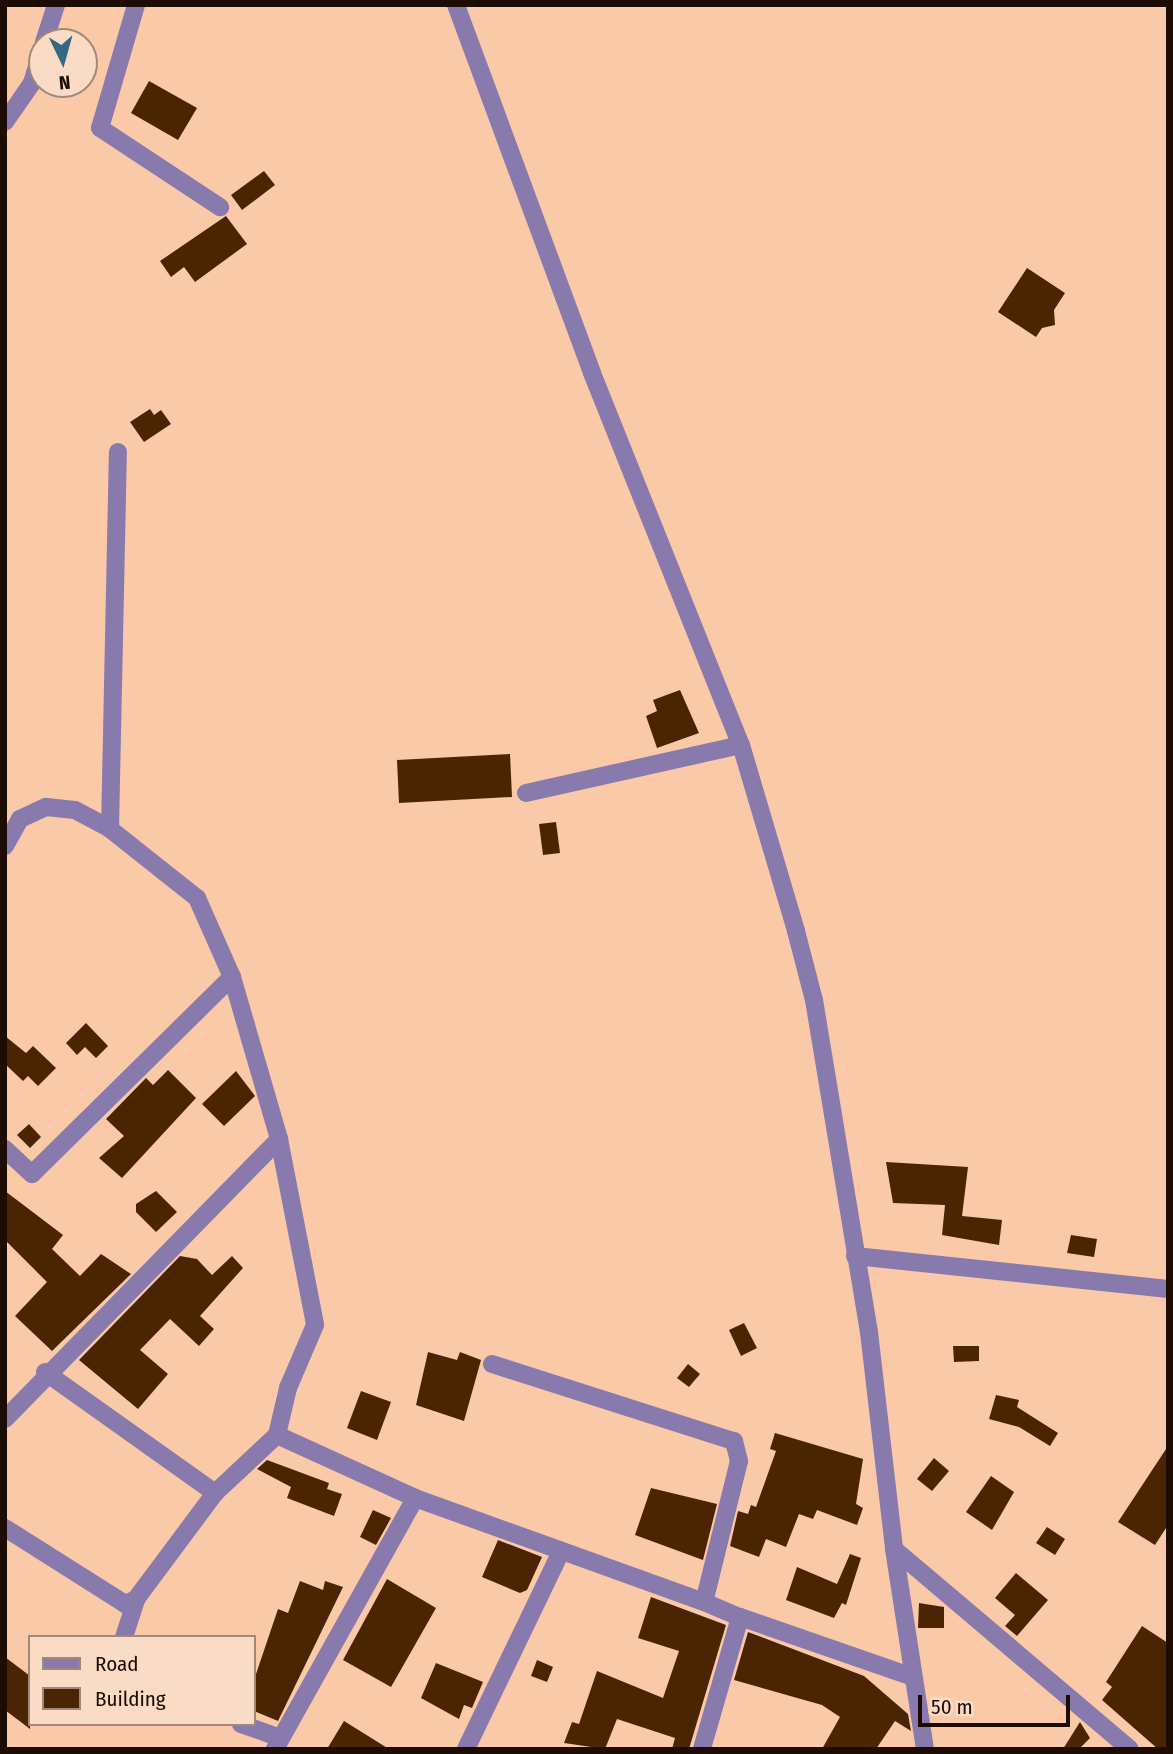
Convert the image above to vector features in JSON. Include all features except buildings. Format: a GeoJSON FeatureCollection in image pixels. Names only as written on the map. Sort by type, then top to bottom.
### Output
{"type":"FeatureCollection","features":[{"type":"Feature","properties":{"kind":"street"},"geometry":{"type":"LineString","coordinates":[[49,28],[56,5]]}},
{"type":"Feature","properties":{"kind":"street"},"geometry":{"type":"LineString","coordinates":[[136,5],[100,128],[220,207]]}},
{"type":"Feature","properties":{"kind":"street"},"geometry":{"type":"LineString","coordinates":[[456,5],[592,373],[741,745],[814,1000],[869,1332],[894,1549],[925,1749]]}},
{"type":"Feature","properties":{"kind":"street"},"geometry":{"type":"LineString","coordinates":[[5,122],[28,89]]}},
{"type":"Feature","properties":{"kind":"street"},"geometry":{"type":"LineString","coordinates":[[110,829],[118,452]]}},
{"type":"Feature","properties":{"kind":"street"},"geometry":{"type":"LineString","coordinates":[[526,793],[741,745]]}},
{"type":"Feature","properties":{"kind":"street"},"geometry":{"type":"LineString","coordinates":[[5,846],[20,818],[46,807],[75,810],[110,829],[197,898],[232,977],[279,1139],[315,1325],[288,1388],[277,1435],[215,1493],[136,1599],[125,1635]]}},
{"type":"Feature","properties":{"kind":"street"},"geometry":{"type":"LineString","coordinates":[[5,1149],[32,1174],[232,977]]}},
{"type":"Feature","properties":{"kind":"street"},"geometry":{"type":"LineString","coordinates":[[5,1419],[46,1372],[279,1139]]}},
{"type":"Feature","properties":{"kind":"street"},"geometry":{"type":"LineString","coordinates":[[855,1256],[1168,1289]]}},
{"type":"Feature","properties":{"kind":"street"},"geometry":{"type":"LineString","coordinates":[[492,1364],[734,1441],[739,1461],[704,1602]]}},
{"type":"Feature","properties":{"kind":"street"},"geometry":{"type":"LineString","coordinates":[[46,1372],[215,1493]]}},
{"type":"Feature","properties":{"kind":"street"},"geometry":{"type":"LineString","coordinates":[[277,1435],[415,1498],[913,1677]]}},
{"type":"Feature","properties":{"kind":"street"},"geometry":{"type":"LineString","coordinates":[[245,1726],[278,1743],[415,1498]]}},
{"type":"Feature","properties":{"kind":"street"},"geometry":{"type":"LineString","coordinates":[[5,1528],[110,1599],[125,1604],[136,1599]]}},
{"type":"Feature","properties":{"kind":"street"},"geometry":{"type":"LineString","coordinates":[[894,1549],[1130,1749]]}},
{"type":"Feature","properties":{"kind":"street"},"geometry":{"type":"LineString","coordinates":[[466,1749],[561,1552]]}},
{"type":"Feature","properties":{"kind":"street"},"geometry":{"type":"LineString","coordinates":[[702,1749],[740,1617]]}}]}
